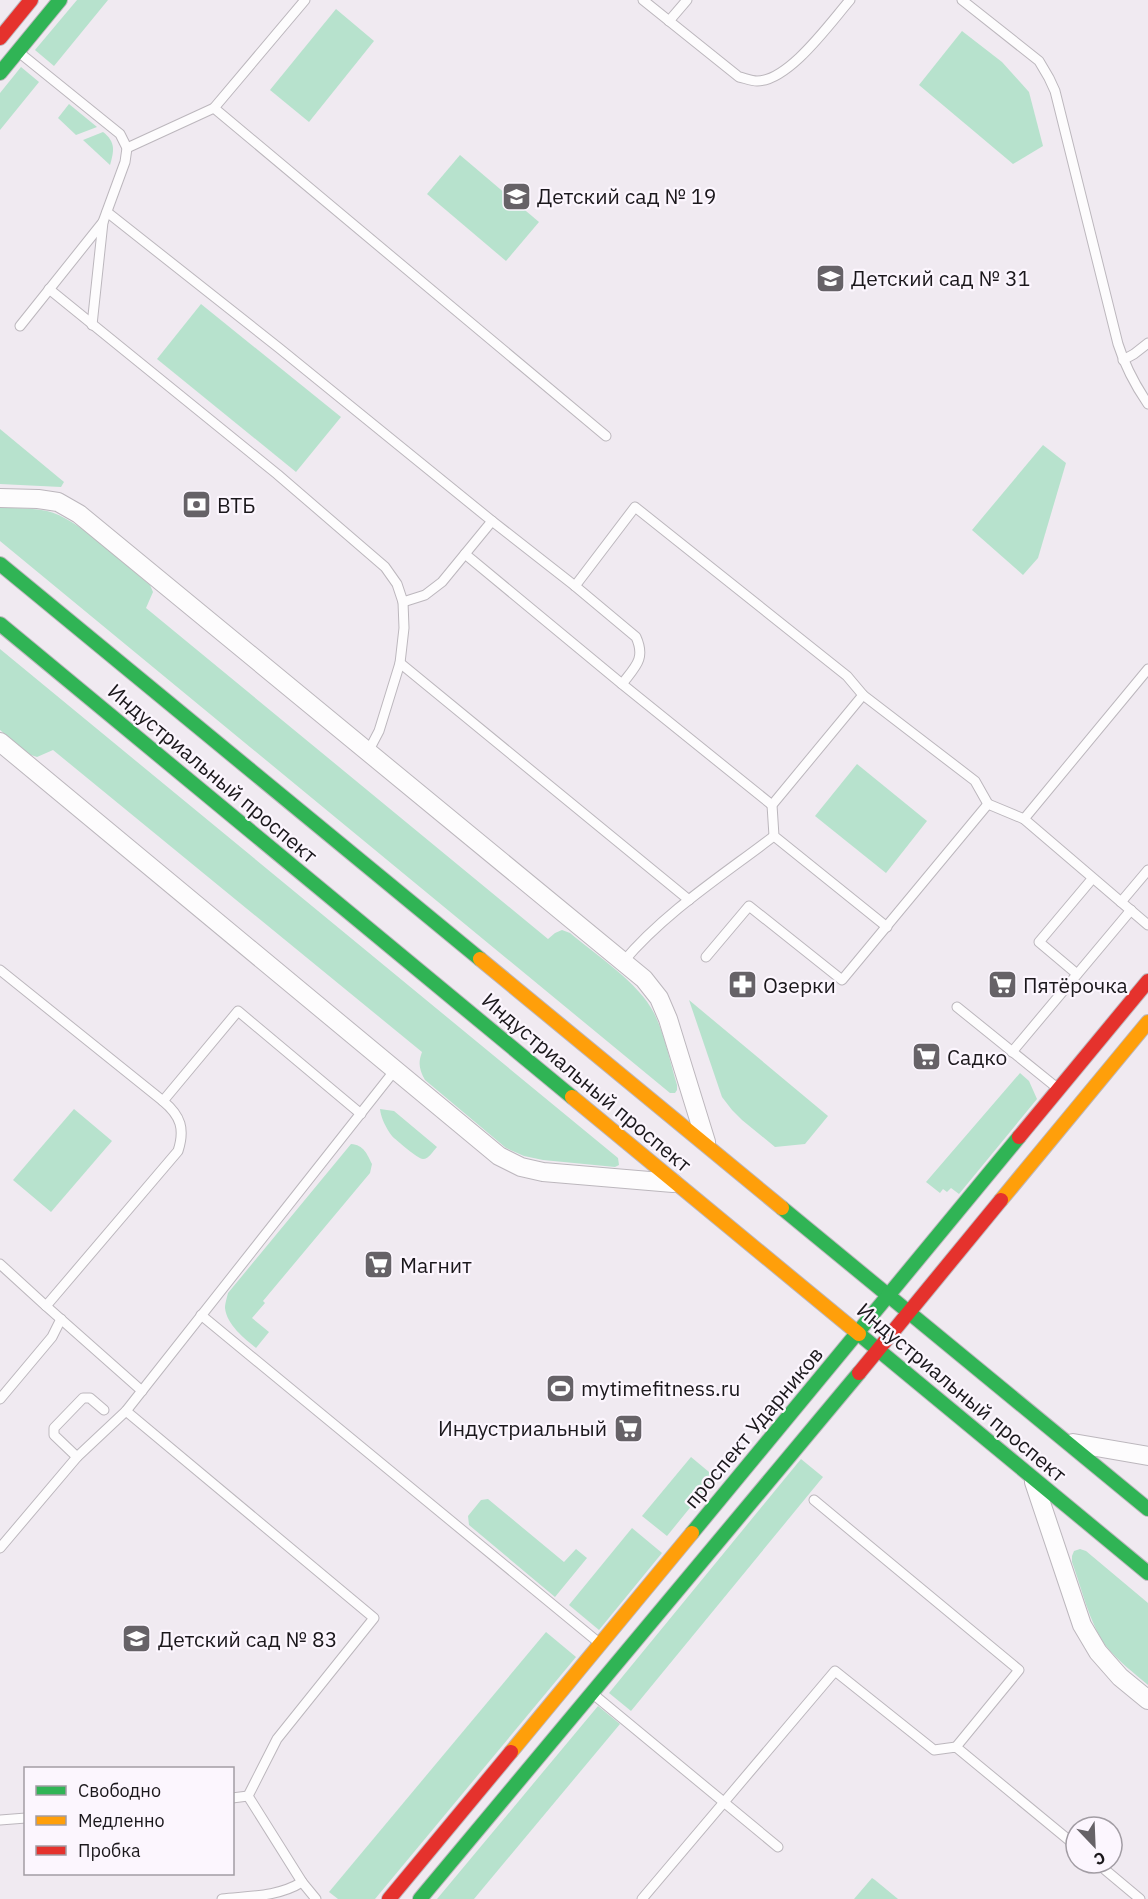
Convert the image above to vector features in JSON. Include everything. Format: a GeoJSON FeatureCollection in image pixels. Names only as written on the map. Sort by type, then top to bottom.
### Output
{"type":"FeatureCollection","features":[{"type":"Feature","properties":{"kind":"main road"},"geometry":{"type":"LineString","coordinates":[[0,38],[32,0]]}},
{"type":"Feature","properties":{"kind":"main road"},"geometry":{"type":"LineString","coordinates":[[0,73],[60,0]]}},
{"type":"Feature","properties":{"kind":"main road","name":"Индустриальный проспект"},"geometry":{"type":"LineString","coordinates":[[0,564],[1148,1509]]}},
{"type":"Feature","properties":{"kind":"main road","name":"Индустриальный проспект"},"geometry":{"type":"LineString","coordinates":[[0,624],[1148,1573]]}},
{"type":"Feature","properties":{"kind":"main road","name":"проспект Ударников"},"geometry":{"type":"LineString","coordinates":[[390,1899],[582,1686],[878,1350],[909,1312],[1069,1097],[1139,998],[1148,981]]}},
{"type":"Feature","properties":{"kind":"main road","name":"проспект Ударников"},"geometry":{"type":"LineString","coordinates":[[420,1899],[582,1686],[858,1333],[1069,1097],[1148,1022]]}},
{"type":"Feature","properties":{"kind":"street"},"geometry":{"type":"LineString","coordinates":[[0,498],[58,502],[79,514],[644,979],[659,998],[668,1018],[707,1146]]}},
{"type":"Feature","properties":{"kind":"street"},"geometry":{"type":"LineString","coordinates":[[0,742],[499,1156],[521,1167],[543,1172],[676,1183]]}},
{"type":"Feature","properties":{"kind":"street"},"geometry":{"type":"LineString","coordinates":[[1065,1441],[1148,1456]]}},
{"type":"Feature","properties":{"kind":"street"},"geometry":{"type":"LineString","coordinates":[[1032,1478],[1082,1625],[1098,1652],[1120,1677],[1148,1700]]}},
{"type":"Feature","properties":{"kind":"lane"},"geometry":{"type":"LineString","coordinates":[[127,148],[214,108],[304,0]]}},
{"type":"Feature","properties":{"kind":"lane"},"geometry":{"type":"LineString","coordinates":[[643,0],[739,77],[757,81],[777,75],[797,61],[850,0]]}},
{"type":"Feature","properties":{"kind":"lane"},"geometry":{"type":"LineString","coordinates":[[669,21],[687,0]]}},
{"type":"Feature","properties":{"kind":"lane"},"geometry":{"type":"LineString","coordinates":[[962,0],[1039,61],[1049,78],[1123,360],[1148,404]]}},
{"type":"Feature","properties":{"kind":"lane"},"geometry":{"type":"LineString","coordinates":[[0,38],[120,134],[127,148],[103,222],[92,325]]}},
{"type":"Feature","properties":{"kind":"lane"},"geometry":{"type":"LineString","coordinates":[[214,108],[606,436]]}},
{"type":"Feature","properties":{"kind":"lane"},"geometry":{"type":"LineString","coordinates":[[107,212],[636,637],[641,649],[639,662],[622,684]]}},
{"type":"Feature","properties":{"kind":"lane"},"geometry":{"type":"LineString","coordinates":[[20,326],[103,222]]}},
{"type":"Feature","properties":{"kind":"lane"},"geometry":{"type":"LineString","coordinates":[[49,289],[277,474],[385,567],[397,584],[403,602],[404,628],[400,663],[379,731],[368,752]]}},
{"type":"Feature","properties":{"kind":"lane"},"geometry":{"type":"LineString","coordinates":[[1123,360],[1148,343]]}},
{"type":"Feature","properties":{"kind":"lane"},"geometry":{"type":"LineString","coordinates":[[575,586],[636,507],[847,676],[863,695],[975,781],[988,804],[1024,819],[1148,925]]}},
{"type":"Feature","properties":{"kind":"lane"},"geometry":{"type":"LineString","coordinates":[[403,602],[424,595],[442,582],[492,521]]}},
{"type":"Feature","properties":{"kind":"lane"},"geometry":{"type":"LineString","coordinates":[[465,554],[772,805]]}},
{"type":"Feature","properties":{"kind":"lane"},"geometry":{"type":"LineString","coordinates":[[400,663],[689,900]]}},
{"type":"Feature","properties":{"kind":"lane"},"geometry":{"type":"LineString","coordinates":[[1024,819],[1148,669]]}},
{"type":"Feature","properties":{"kind":"lane"},"geometry":{"type":"LineString","coordinates":[[863,695],[772,805],[774,836],[887,927]]}},
{"type":"Feature","properties":{"kind":"lane"},"geometry":{"type":"LineString","coordinates":[[706,957],[749,906],[842,980],[988,804]]}},
{"type":"Feature","properties":{"kind":"lane"},"geometry":{"type":"LineString","coordinates":[[623,962],[638,945],[689,900],[774,836]]}},
{"type":"Feature","properties":{"kind":"lane"},"geometry":{"type":"LineString","coordinates":[[1121,902],[1148,870]]}},
{"type":"Feature","properties":{"kind":"lane"},"geometry":{"type":"LineString","coordinates":[[1077,974],[1039,942],[1092,879]]}},
{"type":"Feature","properties":{"kind":"lane"},"geometry":{"type":"LineString","coordinates":[[1012,1052],[1131,910]]}},
{"type":"Feature","properties":{"kind":"lane"},"geometry":{"type":"LineString","coordinates":[[0,970],[172,1109],[180,1121],[183,1138],[178,1151],[46,1306]]}},
{"type":"Feature","properties":{"kind":"lane"},"geometry":{"type":"LineString","coordinates":[[957,1007],[1069,1097]]}},
{"type":"Feature","properties":{"kind":"lane"},"geometry":{"type":"LineString","coordinates":[[163,1101],[238,1011],[361,1113]]}},
{"type":"Feature","properties":{"kind":"lane"},"geometry":{"type":"LineString","coordinates":[[0,1548],[77,1457],[126,1411],[395,1070]]}},
{"type":"Feature","properties":{"kind":"lane"},"geometry":{"type":"LineString","coordinates":[[0,1264],[142,1391]]}},
{"type":"Feature","properties":{"kind":"lane"},"geometry":{"type":"LineString","coordinates":[[201,1315],[610,1652]]}},
{"type":"Feature","properties":{"kind":"lane"},"geometry":{"type":"LineString","coordinates":[[0,1399],[52,1337],[61,1319]]}},
{"type":"Feature","properties":{"kind":"lane"},"geometry":{"type":"LineString","coordinates":[[77,1457],[54,1436],[54,1428],[83,1398],[90,1398],[104,1410]]}},
{"type":"Feature","properties":{"kind":"lane"},"geometry":{"type":"LineString","coordinates":[[126,1411],[374,1618],[277,1739],[248,1796]]}},
{"type":"Feature","properties":{"kind":"lane"},"geometry":{"type":"LineString","coordinates":[[642,1899],[835,1671],[934,1750],[956,1747],[1019,1670],[814,1500]]}},
{"type":"Feature","properties":{"kind":"lane"},"geometry":{"type":"LineString","coordinates":[[582,1686],[778,1847]]}},
{"type":"Feature","properties":{"kind":"lane"},"geometry":{"type":"LineString","coordinates":[[956,1747],[1064,1836]]}},
{"type":"Feature","properties":{"kind":"lane"},"geometry":{"type":"LineString","coordinates":[[234,1798],[248,1796]]}},
{"type":"Feature","properties":{"kind":"lane"},"geometry":{"type":"LineString","coordinates":[[248,1796],[302,1882],[316,1899]]}},
{"type":"Feature","properties":{"kind":"lane"},"geometry":{"type":"LineString","coordinates":[[0,1820],[24,1818]]}},
{"type":"Feature","properties":{"kind":"lane"},"geometry":{"type":"LineString","coordinates":[[1111,1875],[1140,1899]]}},
{"type":"Feature","properties":{"kind":"lane"},"geometry":{"type":"LineString","coordinates":[[222,1899],[275,1893],[289,1890],[302,1882]]}},
{"type":"Feature","properties":{"kind":"green space"},"geometry":{"type":"Polygon","coordinates":[[[77,0],[108,0],[54,66],[35,50],[77,0]]]}},
{"type":"Feature","properties":{"kind":"green space"},"geometry":{"type":"Polygon","coordinates":[[[336,9],[374,41],[309,122],[270,90],[336,9]]]}},
{"type":"Feature","properties":{"kind":"green space"},"geometry":{"type":"Polygon","coordinates":[[[962,31],[1002,62],[1029,92],[1043,146],[1013,164],[919,85],[962,31]]]}},
{"type":"Feature","properties":{"kind":"green space"},"geometry":{"type":"Polygon","coordinates":[[[21,67],[39,82],[0,130],[0,93],[21,67]]]}},
{"type":"Feature","properties":{"kind":"green space"},"geometry":{"type":"Polygon","coordinates":[[[69,104],[97,127],[76,135],[58,118],[69,104]]]}},
{"type":"Feature","properties":{"kind":"green space"},"geometry":{"type":"Polygon","coordinates":[[[103,132],[110,139],[113,147],[110,165],[83,140],[103,132]]]}},
{"type":"Feature","properties":{"kind":"green space"},"geometry":{"type":"Polygon","coordinates":[[[460,155],[539,222],[506,261],[427,194],[460,155]]]}},
{"type":"Feature","properties":{"kind":"green space"},"geometry":{"type":"Polygon","coordinates":[[[201,304],[341,417],[296,472],[157,359],[201,304]]]}},
{"type":"Feature","properties":{"kind":"green space"},"geometry":{"type":"Polygon","coordinates":[[[0,429],[64,482],[61,487],[0,484],[0,429]]]}},
{"type":"Feature","properties":{"kind":"green space"},"geometry":{"type":"Polygon","coordinates":[[[1043,445],[1066,463],[1038,558],[1023,575],[972,530],[1043,445]]]}},
{"type":"Feature","properties":{"kind":"green space"},"geometry":{"type":"Polygon","coordinates":[[[0,508],[47,511],[59,515],[86,532],[150,585],[153,592],[146,608],[548,939],[562,930],[570,933],[628,980],[647,1002],[658,1021],[677,1085],[675,1093],[670,1093],[0,541],[0,508]]]}},
{"type":"Feature","properties":{"kind":"green space"},"geometry":{"type":"Polygon","coordinates":[[[0,649],[618,1158],[619,1165],[615,1167],[543,1160],[524,1156],[506,1148],[425,1080],[420,1066],[422,1052],[53,750],[37,757],[28,754],[0,730],[0,649]]]}},
{"type":"Feature","properties":{"kind":"green space"},"geometry":{"type":"Polygon","coordinates":[[[857,764],[927,821],[886,873],[815,816],[857,764]]]}},
{"type":"Feature","properties":{"kind":"green space"},"geometry":{"type":"Polygon","coordinates":[[[689,1000],[828,1116],[805,1144],[775,1147],[732,1110],[722,1097],[689,1000]]]}},
{"type":"Feature","properties":{"kind":"green space"},"geometry":{"type":"Polygon","coordinates":[[[1020,1073],[1029,1081],[1037,1099],[959,1194],[951,1188],[947,1192],[943,1189],[940,1193],[926,1182],[1020,1073]]]}},
{"type":"Feature","properties":{"kind":"green space"},"geometry":{"type":"Polygon","coordinates":[[[74,1109],[112,1141],[51,1212],[13,1180],[74,1109]]]}},
{"type":"Feature","properties":{"kind":"green space"},"geometry":{"type":"Polygon","coordinates":[[[380,1109],[394,1111],[437,1147],[425,1159],[417,1156],[392,1136],[384,1123],[380,1109]]]}},
{"type":"Feature","properties":{"kind":"green space"},"geometry":{"type":"Polygon","coordinates":[[[351,1144],[359,1146],[367,1154],[372,1164],[370,1173],[263,1301],[265,1303],[252,1318],[269,1332],[256,1348],[237,1331],[229,1320],[225,1308],[228,1293],[351,1144]]]}},
{"type":"Feature","properties":{"kind":"green space"},"geometry":{"type":"Polygon","coordinates":[[[691,1457],[715,1477],[667,1536],[642,1516],[691,1457]]]}},
{"type":"Feature","properties":{"kind":"green space"},"geometry":{"type":"Polygon","coordinates":[[[801,1459],[823,1477],[631,1711],[609,1693],[801,1459]]]}},
{"type":"Feature","properties":{"kind":"green space"},"geometry":{"type":"Polygon","coordinates":[[[488,1499],[564,1562],[576,1549],[587,1558],[555,1597],[469,1525],[468,1516],[481,1500],[488,1499]]]}},
{"type":"Feature","properties":{"kind":"green space"},"geometry":{"type":"Polygon","coordinates":[[[632,1528],[662,1553],[599,1630],[569,1605],[632,1528]]]}},
{"type":"Feature","properties":{"kind":"green space"},"geometry":{"type":"Polygon","coordinates":[[[1080,1549],[1086,1551],[1148,1603],[1148,1685],[1106,1646],[1095,1627],[1072,1562],[1074,1551],[1080,1549]]]}},
{"type":"Feature","properties":{"kind":"green space"},"geometry":{"type":"Polygon","coordinates":[[[546,1632],[576,1657],[375,1899],[338,1899],[329,1892],[546,1632]]]}},
{"type":"Feature","properties":{"kind":"green space"},"geometry":{"type":"Polygon","coordinates":[[[598,1706],[620,1724],[474,1899],[437,1899],[598,1706]]]}},
{"type":"Feature","properties":{"kind":"green space"},"geometry":{"type":"Polygon","coordinates":[[[872,1878],[875,1880],[898,1899],[854,1899],[872,1878]]]}},
{"type":"Feature","properties":{"kind":"traffic: fast"},"geometry":{"type":"LineString","coordinates":[[0,73],[60,0]]}},
{"type":"Feature","properties":{"kind":"traffic: fast"},"geometry":{"type":"LineString","coordinates":[[0,564],[480,959]]}},
{"type":"Feature","properties":{"kind":"traffic: fast"},"geometry":{"type":"LineString","coordinates":[[0,624],[572,1097]]}},
{"type":"Feature","properties":{"kind":"traffic: fast"},"geometry":{"type":"LineString","coordinates":[[692,1533],[1019,1137]]}},
{"type":"Feature","properties":{"kind":"traffic: fast"},"geometry":{"type":"LineString","coordinates":[[782,1208],[1148,1509]]}},
{"type":"Feature","properties":{"kind":"traffic: fast"},"geometry":{"type":"LineString","coordinates":[[859,1334],[1148,1573]]}},
{"type":"Feature","properties":{"kind":"traffic: fast"},"geometry":{"type":"LineString","coordinates":[[420,1899],[859,1373]]}},
{"type":"Feature","properties":{"kind":"traffic: slow"},"geometry":{"type":"LineString","coordinates":[[480,959],[782,1208]]}},
{"type":"Feature","properties":{"kind":"traffic: slow"},"geometry":{"type":"LineString","coordinates":[[1001,1200],[1148,1022]]}},
{"type":"Feature","properties":{"kind":"traffic: slow"},"geometry":{"type":"LineString","coordinates":[[572,1097],[859,1334]]}},
{"type":"Feature","properties":{"kind":"traffic: slow"},"geometry":{"type":"LineString","coordinates":[[511,1752],[692,1533]]}},
{"type":"Feature","properties":{"kind":"traffic: jam"},"geometry":{"type":"LineString","coordinates":[[0,38],[31,0]]}},
{"type":"Feature","properties":{"kind":"traffic: jam"},"geometry":{"type":"LineString","coordinates":[[1019,1137],[1148,981]]}},
{"type":"Feature","properties":{"kind":"traffic: jam"},"geometry":{"type":"LineString","coordinates":[[859,1373],[1001,1200]]}},
{"type":"Feature","properties":{"kind":"traffic: jam"},"geometry":{"type":"LineString","coordinates":[[389,1899],[511,1752]]}},
{"type":"Feature","properties":{"kind":"place","name":"Детский сад № 19"},"geometry":{"type":"Point","coordinates":[516,196]}},
{"type":"Feature","properties":{"kind":"place","name":"Детский сад № 31"},"geometry":{"type":"Point","coordinates":[830,278]}},
{"type":"Feature","properties":{"kind":"place","name":"ВТБ"},"geometry":{"type":"Point","coordinates":[196,505]}},
{"type":"Feature","properties":{"kind":"place","name":"Озерки"},"geometry":{"type":"Point","coordinates":[742,985]}},
{"type":"Feature","properties":{"kind":"place","name":"Пятёрочка"},"geometry":{"type":"Point","coordinates":[1002,985]}},
{"type":"Feature","properties":{"kind":"place","name":"Садко"},"geometry":{"type":"Point","coordinates":[926,1057]}},
{"type":"Feature","properties":{"kind":"place","name":"Магнит"},"geometry":{"type":"Point","coordinates":[379,1265]}},
{"type":"Feature","properties":{"kind":"place","name":"mytimefitness.ru"},"geometry":{"type":"Point","coordinates":[560,1388]}},
{"type":"Feature","properties":{"kind":"place","name":"Индустриальный"},"geometry":{"type":"Point","coordinates":[628,1428]}},
{"type":"Feature","properties":{"kind":"place","name":"Детский сад № 83"},"geometry":{"type":"Point","coordinates":[137,1639]}}]}
